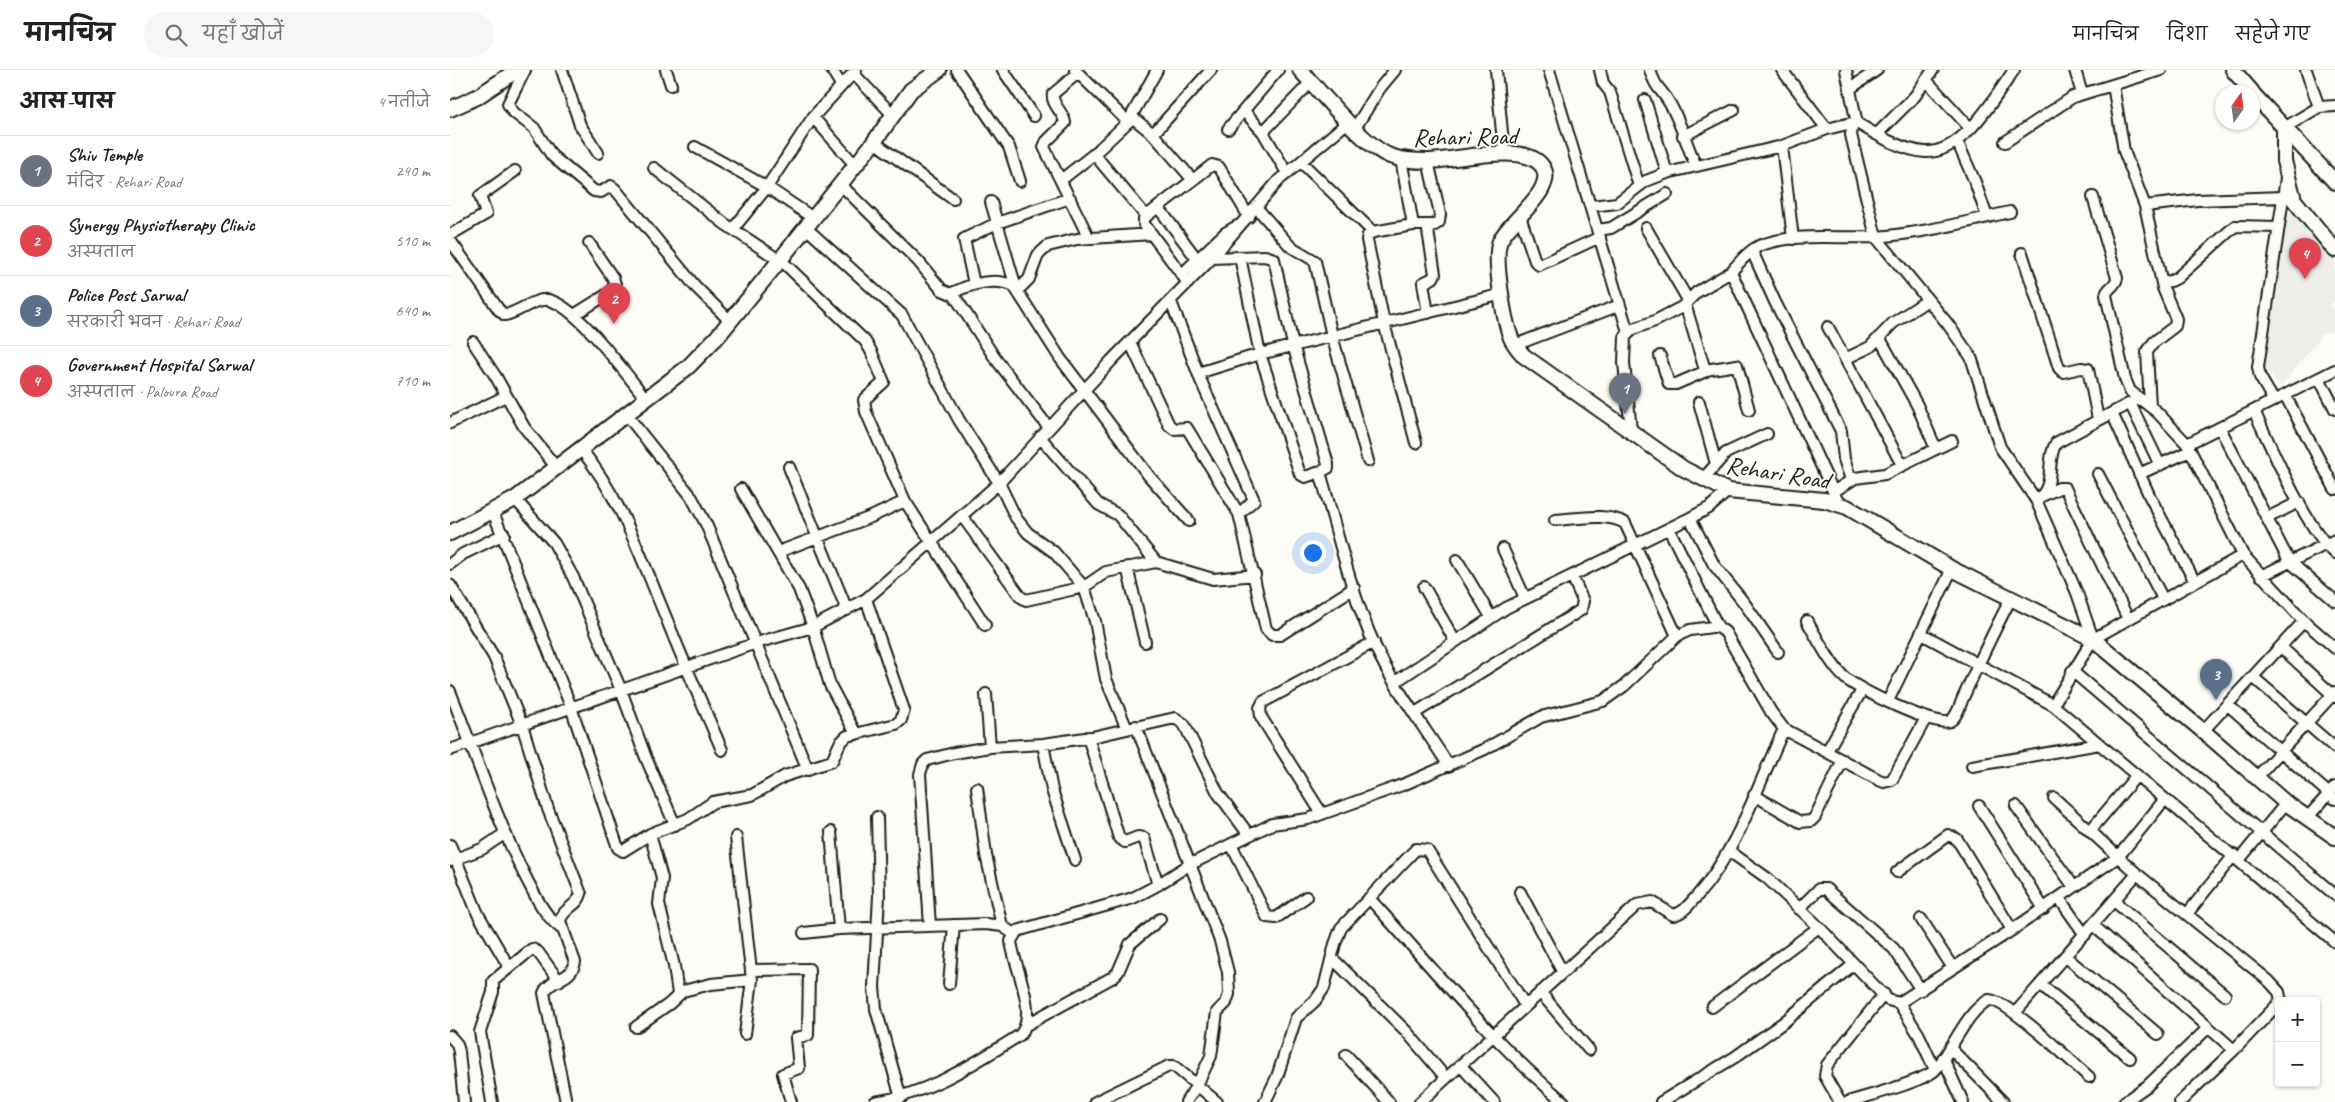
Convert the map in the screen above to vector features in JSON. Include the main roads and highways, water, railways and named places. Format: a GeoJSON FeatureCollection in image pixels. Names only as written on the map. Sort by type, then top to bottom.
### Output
{"type":"FeatureCollection","features":[{"type":"Feature","properties":{"kind":"main road"},"geometry":{"type":"LineString","coordinates":[[450,532],[516,499],[688,367],[785,264],[840,184],[915,87],[939,70]]}},
{"type":"Feature","properties":{"kind":"main road","name":"Rehari Road"},"geometry":{"type":"LineString","coordinates":[[1300,70],[1351,125],[1379,151],[1401,159],[1428,161],[1504,153],[1529,157],[1538,162],[1546,175],[1541,191],[1504,232],[1496,253],[1509,331],[1515,346],[1524,356],[1684,469],[1703,480],[1728,491],[1824,500],[1836,498],[1952,569],[2093,640],[2204,731],[2286,803],[2335,837]]}},
{"type":"Feature","properties":{"kind":"main road"},"geometry":{"type":"LineString","coordinates":[[2233,70],[2245,85]]}},
{"type":"Feature","properties":{"kind":"main road"},"geometry":{"type":"LineString","coordinates":[[450,109],[477,97],[508,72]]}},
{"type":"Feature","properties":{"kind":"main road"},"geometry":{"type":"LineString","coordinates":[[2260,102],[2310,153],[2335,182]]}},
{"type":"Feature","properties":{"kind":"main road"},"geometry":{"type":"LineString","coordinates":[[2284,128],[2287,176],[2294,200],[2335,250]]}},
{"type":"Feature","properties":{"kind":"place","name":"Government Hospital Sarwal"},"geometry":{"type":"Point","coordinates":[2305,279]}},
{"type":"Feature","properties":{"kind":"place","name":"Synergy Physiotherapy Clinic"},"geometry":{"type":"Point","coordinates":[614,324]}},
{"type":"Feature","properties":{"kind":"place","name":"Shiv Temple"},"geometry":{"type":"Point","coordinates":[1625,414]}},
{"type":"Feature","properties":{"kind":"place","name":"Police Post Sarwal"},"geometry":{"type":"Point","coordinates":[2216,700]}}]}
